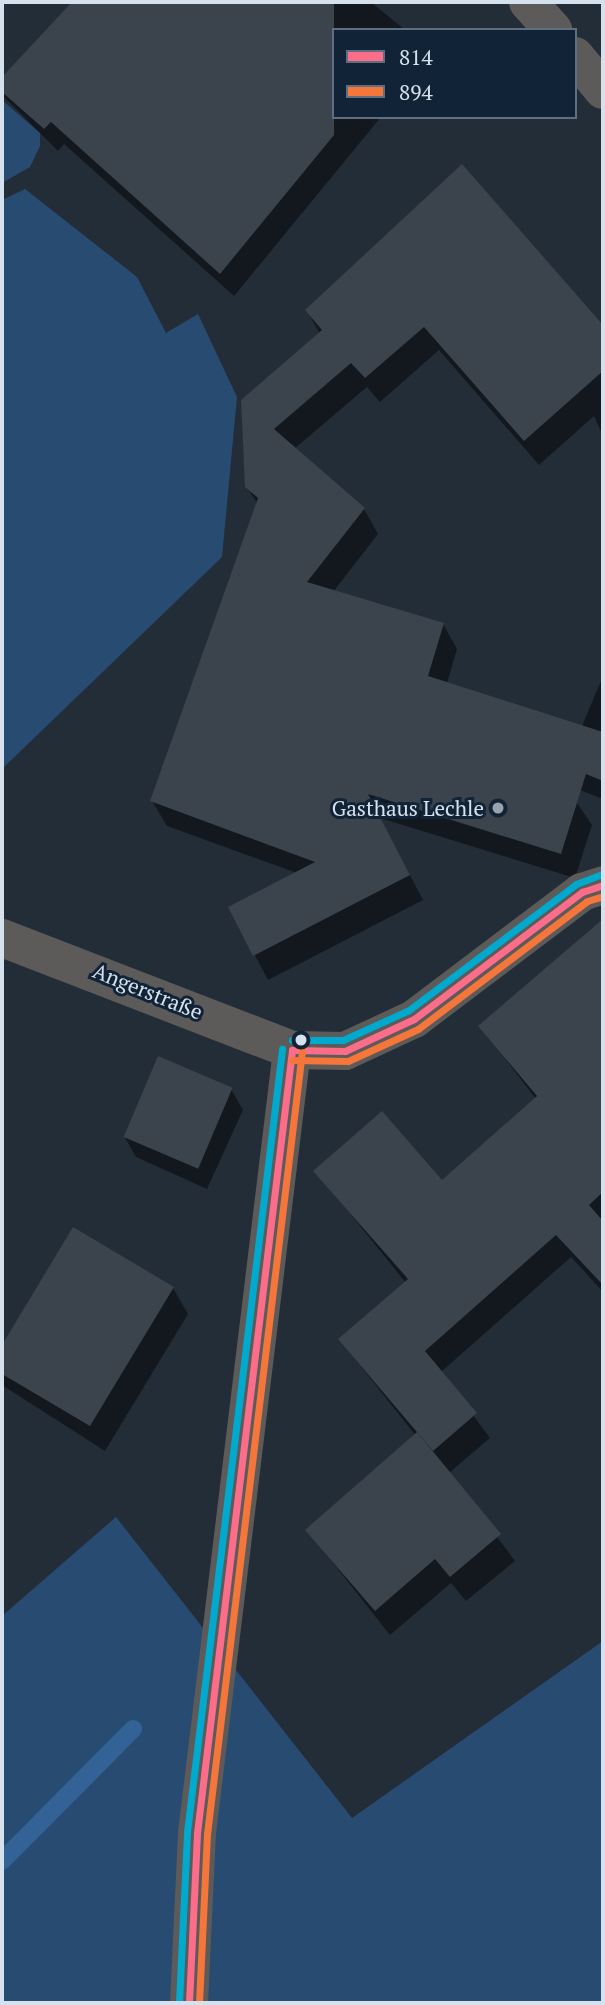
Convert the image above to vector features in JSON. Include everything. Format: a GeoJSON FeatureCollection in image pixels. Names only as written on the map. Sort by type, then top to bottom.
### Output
{"type":"FeatureCollection","features":[{"type":"Feature","properties":{"kind":"street"},"geometry":{"type":"LineString","coordinates":[[528,2],[551,28]]}},
{"type":"Feature","properties":{"kind":"street"},"geometry":{"type":"LineString","coordinates":[[577,58],[603,90]]}},
{"type":"Feature","properties":{"kind":"street"},"geometry":{"type":"LineString","coordinates":[[188,2003],[197,1833],[292,1050],[345,1051],[414,1019],[582,892],[603,884]]}},
{"type":"Feature","properties":{"kind":"street","name":"Angerstraße"},"geometry":{"type":"LineString","coordinates":[[2,937],[292,1050]]}},
{"type":"Feature","properties":{"kind":"shaded area"},"geometry":{"type":"Polygon","coordinates":[[[2,100],[40,133],[40,146],[30,167],[2,183],[2,100]]]}},
{"type":"Feature","properties":{"kind":"shaded area"},"geometry":{"type":"Polygon","coordinates":[[[25,189],[137,277],[166,333],[198,314],[237,397],[222,557],[2,769],[2,200],[25,189]]]}},
{"type":"Feature","properties":{"kind":"shaded area"},"geometry":{"type":"Polygon","coordinates":[[[116,1517],[352,1818],[603,1641],[603,2003],[2,2003],[2,1616],[116,1517]]]}},
{"type":"Feature","properties":{"kind":"building"},"geometry":{"type":"Polygon","coordinates":[[[72,2],[334,2],[334,135],[220,274],[51,122],[44,129],[2,92],[2,77],[72,2]]]}},
{"type":"Feature","properties":{"kind":"building"},"geometry":{"type":"Polygon","coordinates":[[[462,164],[603,325],[603,371],[524,441],[424,327],[365,378],[351,363],[274,429],[365,508],[307,582],[444,623],[428,676],[603,732],[603,781],[586,774],[561,854],[368,794],[410,875],[253,956],[228,907],[315,862],[150,801],[258,498],[245,487],[241,400],[322,330],[305,310],[462,164]]]}},
{"type":"Feature","properties":{"kind":"building"},"geometry":{"type":"Polygon","coordinates":[[[603,919],[603,1192],[589,1205],[603,1221],[603,1285],[556,1235],[425,1351],[477,1413],[433,1451],[338,1339],[408,1279],[313,1171],[382,1111],[442,1180],[537,1096],[478,1026],[603,919]]]}},
{"type":"Feature","properties":{"kind":"building"},"geometry":{"type":"Polygon","coordinates":[[[158,1056],[233,1088],[198,1169],[124,1137],[158,1056]]]}},
{"type":"Feature","properties":{"kind":"building"},"geometry":{"type":"Polygon","coordinates":[[[73,1227],[174,1287],[90,1426],[2,1374],[2,1345],[73,1227]]]}},
{"type":"Feature","properties":{"kind":"building"},"geometry":{"type":"Polygon","coordinates":[[[417,1432],[501,1534],[450,1577],[435,1559],[375,1611],[305,1530],[417,1432]]]}},
{"type":"Feature","properties":{"kind":"waterway"},"geometry":{"type":"LineString","coordinates":[[2,1861],[133,1729]]}},
{"type":"Feature","properties":{"kind":"transit line"},"geometry":{"type":"LineString","coordinates":[[292,1040],[343,1040],[409,1010],[576,884],[600,875]]}},
{"type":"Feature","properties":{"kind":"transit line","name":"814"},"geometry":{"type":"LineString","coordinates":[[292,1050],[345,1051],[414,1019],[582,892],[603,885]]}},
{"type":"Feature","properties":{"kind":"transit line","name":"894"},"geometry":{"type":"LineString","coordinates":[[292,1060],[348,1061],[418,1029],[587,901],[603,896]]}},
{"type":"Feature","properties":{"kind":"transit line"},"geometry":{"type":"LineString","coordinates":[[179,2003],[187,1832],[282,1049]]}},
{"type":"Feature","properties":{"kind":"transit line","name":"814"},"geometry":{"type":"LineString","coordinates":[[189,2003],[197,1833],[292,1050]]}},
{"type":"Feature","properties":{"kind":"transit line","name":"894"},"geometry":{"type":"LineString","coordinates":[[199,2003],[207,1834],[302,1051]]}},
{"type":"Feature","properties":{"kind":"place","name":"Gasthaus Lechle"},"geometry":{"type":"Point","coordinates":[498,808]}}]}
